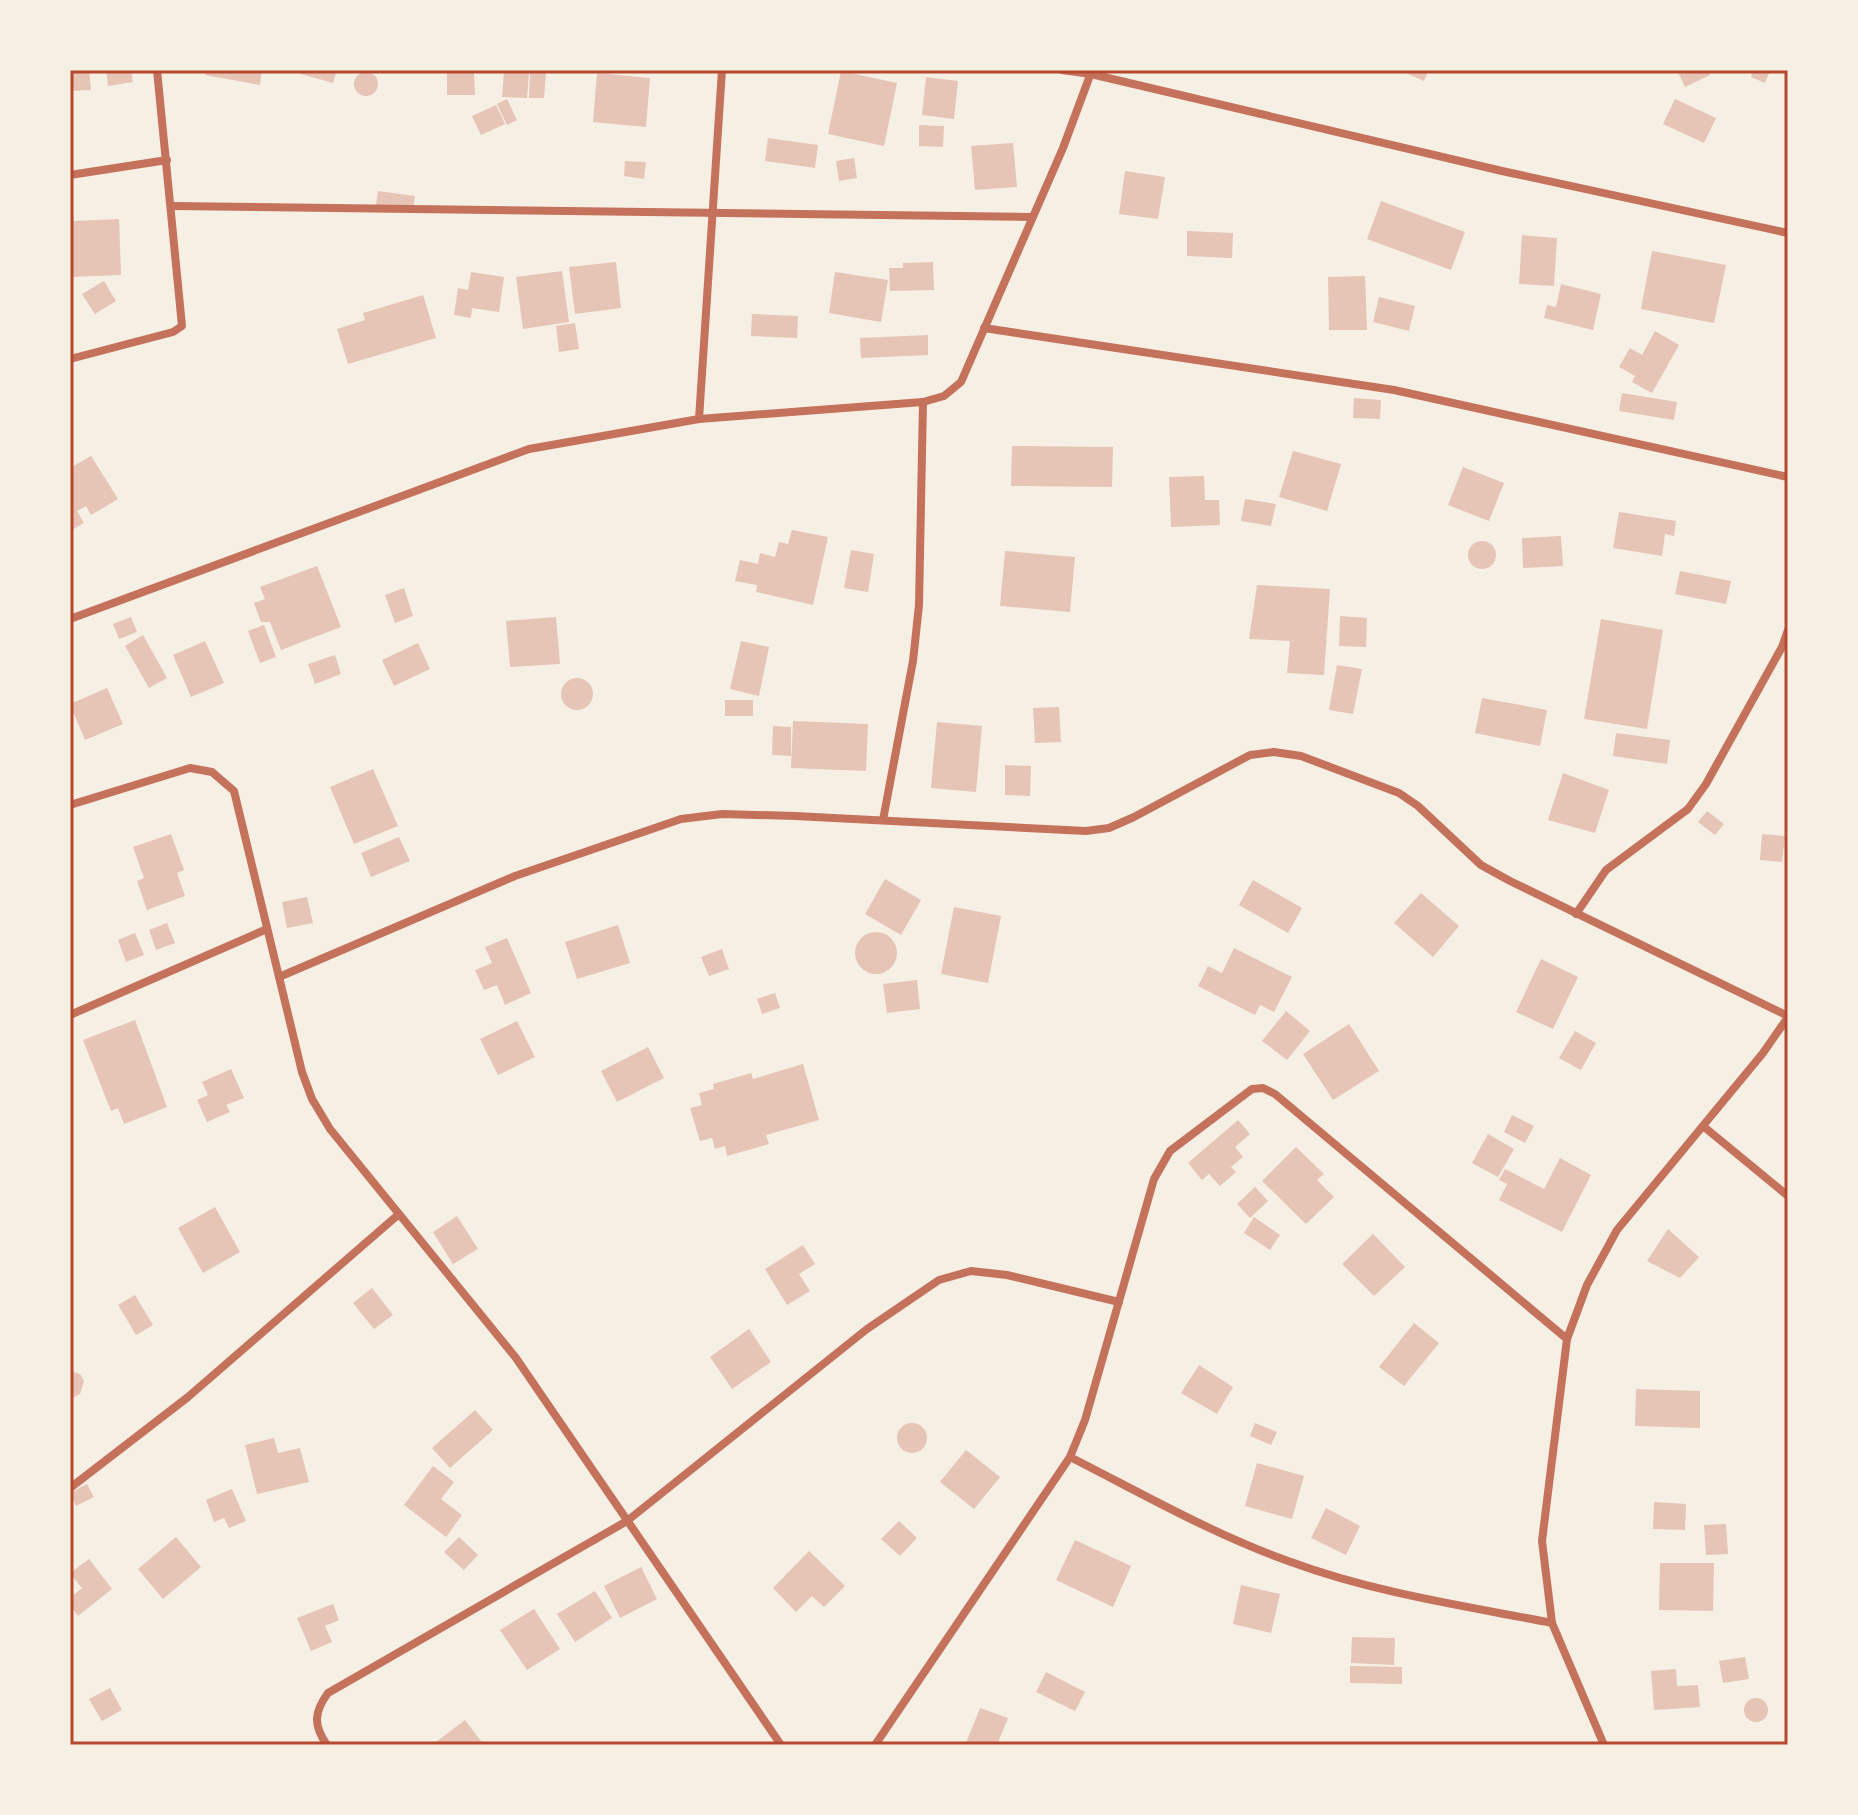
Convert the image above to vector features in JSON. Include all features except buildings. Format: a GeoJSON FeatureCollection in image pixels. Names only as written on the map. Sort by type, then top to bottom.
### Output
{"type":"FeatureCollection","features":[{"type":"Feature","properties":{"kind":"street"},"geometry":{"type":"LineString","coordinates":[[70,359],[173,332],[182,326],[157,70]]}},
{"type":"Feature","properties":{"kind":"street"},"geometry":{"type":"LineString","coordinates":[[699,419],[722,70]]}},
{"type":"Feature","properties":{"kind":"street"},"geometry":{"type":"LineString","coordinates":[[1062,70],[1092,72],[1502,171],[1788,233]]}},
{"type":"Feature","properties":{"kind":"street"},"geometry":{"type":"LineString","coordinates":[[70,619],[529,449],[699,419],[923,402],[944,396],[961,382],[1092,72]]}},
{"type":"Feature","properties":{"kind":"street"},"geometry":{"type":"LineString","coordinates":[[70,175],[167,160]]}},
{"type":"Feature","properties":{"kind":"street"},"geometry":{"type":"LineString","coordinates":[[172,206],[711,216],[1032,217]]}},
{"type":"Feature","properties":{"kind":"street"},"geometry":{"type":"LineString","coordinates":[[984,328],[1394,390],[1788,477]]}},
{"type":"Feature","properties":{"kind":"street"},"geometry":{"type":"LineString","coordinates":[[883,820],[913,661],[919,605],[923,402]]}},
{"type":"Feature","properties":{"kind":"street"},"geometry":{"type":"LineString","coordinates":[[1576,914],[1606,870],[1688,809],[1706,784],[1782,647],[1788,630]]}},
{"type":"Feature","properties":{"kind":"street"},"geometry":{"type":"LineString","coordinates":[[279,977],[515,876],[681,819],[722,814],[1086,831],[1109,828],[1250,755],[1287,754],[1399,793],[1418,806],[1481,865],[1788,1017],[1617,1230],[1587,1285],[1567,1339],[1542,1541],[1552,1623],[1604,1745]]}},
{"type":"Feature","properties":{"kind":"street"},"geometry":{"type":"LineString","coordinates":[[70,805],[190,768],[212,772],[234,791],[312,1099],[330,1129],[516,1358],[781,1745]]}},
{"type":"Feature","properties":{"kind":"street"},"geometry":{"type":"LineString","coordinates":[[70,1015],[267,929]]}},
{"type":"Feature","properties":{"kind":"street"},"geometry":{"type":"LineString","coordinates":[[875,1745],[1070,1457],[1085,1420],[1154,1179],[1170,1151],[1252,1089],[1263,1088],[1275,1094],[1567,1339]]}},
{"type":"Feature","properties":{"kind":"street"},"geometry":{"type":"LineString","coordinates":[[1703,1126],[1788,1196]]}},
{"type":"Feature","properties":{"kind":"street"},"geometry":{"type":"LineString","coordinates":[[70,1488],[188,1397],[399,1214]]}},
{"type":"Feature","properties":{"kind":"street"},"geometry":{"type":"LineString","coordinates":[[327,1745],[315,1723],[318,1707],[328,1693],[627,1521],[867,1329],[939,1280],[971,1271],[1007,1275],[1119,1302]]}},
{"type":"Feature","properties":{"kind":"street"},"geometry":{"type":"LineString","coordinates":[[1070,1457],[1237,1541],[1293,1563],[1376,1588],[1552,1623]]}}]}
